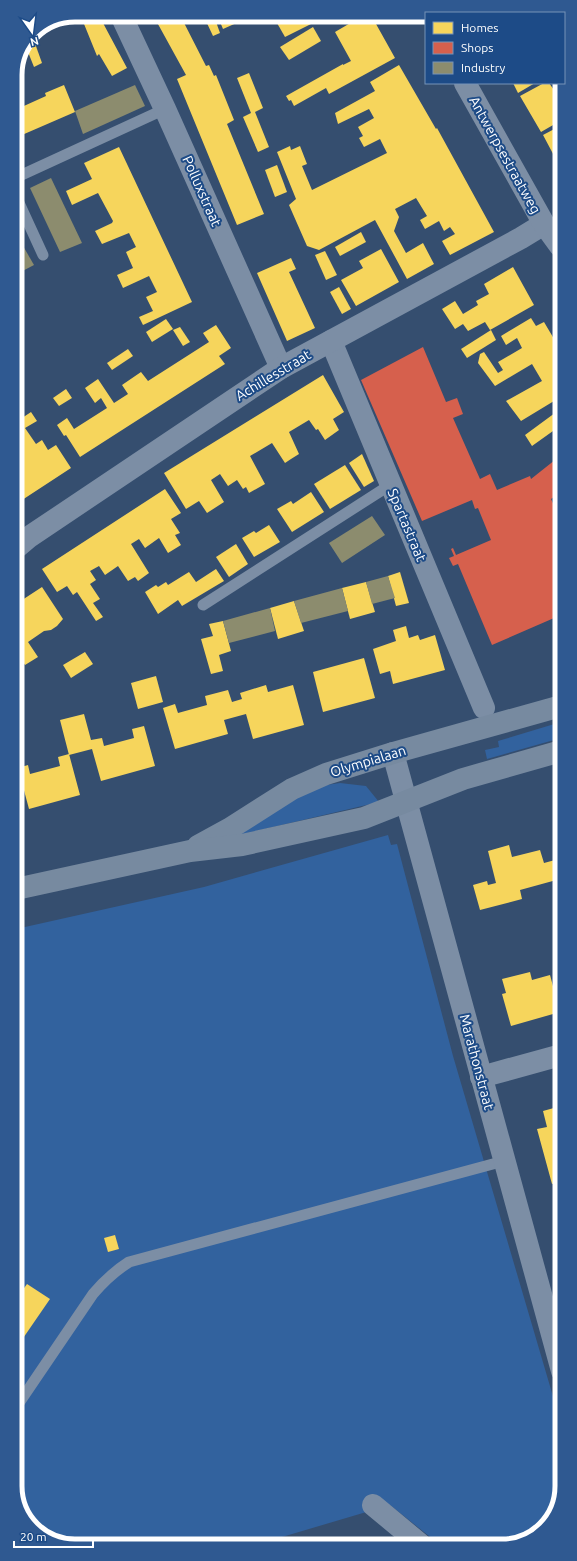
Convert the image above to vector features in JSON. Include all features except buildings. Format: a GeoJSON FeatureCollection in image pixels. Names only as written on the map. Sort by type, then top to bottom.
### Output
{"type":"FeatureCollection","features":[{"type":"Feature","properties":{"kind":"main road","name":"Olympialaan"},"geometry":{"type":"LineString","coordinates":[[190,851],[229,829],[292,789],[326,774],[393,753],[555,708]]}},
{"type":"Feature","properties":{"kind":"main road","name":"Olympialaan"},"geometry":{"type":"LineString","coordinates":[[22,888],[190,851],[242,845],[364,818],[463,779],[555,754]]}},
{"type":"Feature","properties":{"kind":"street","name":"Polluxstraat"},"geometry":{"type":"LineString","coordinates":[[124,22],[281,368]]}},
{"type":"Feature","properties":{"kind":"street","name":"Antwerpsestraatweg"},"geometry":{"type":"LineString","coordinates":[[466,84],[544,224],[555,239]]}},
{"type":"Feature","properties":{"kind":"street","name":"Achillesstraat"},"geometry":{"type":"LineString","coordinates":[[22,543],[281,368],[522,238],[544,224]]}},
{"type":"Feature","properties":{"kind":"street","name":"Spartastraat"},"geometry":{"type":"LineString","coordinates":[[331,341],[484,708]]}},
{"type":"Feature","properties":{"kind":"street","name":"Marathonstraat"},"geometry":{"type":"LineString","coordinates":[[393,753],[555,1346]]}},
{"type":"Feature","properties":{"kind":"street"},"geometry":{"type":"LineString","coordinates":[[481,1077],[555,1057]]}},
{"type":"Feature","properties":{"kind":"street"},"geometry":{"type":"LineString","coordinates":[[372,1505],[414,1539]]}},
{"type":"Feature","properties":{"kind":"lane"},"geometry":{"type":"LineString","coordinates":[[22,175],[165,109]]}},
{"type":"Feature","properties":{"kind":"lane"},"geometry":{"type":"LineString","coordinates":[[22,209],[43,255]]}},
{"type":"Feature","properties":{"kind":"lane"},"geometry":{"type":"LineString","coordinates":[[203,605],[390,485]]}},
{"type":"Feature","properties":{"kind":"lane"},"geometry":{"type":"LineString","coordinates":[[22,1399],[93,1294],[112,1274],[129,1262],[504,1161]]}},
{"type":"Feature","properties":{"kind":"shaded area"},"geometry":{"type":"Polygon","coordinates":[[[555,724],[555,740],[487,759],[485,750],[499,747],[498,741],[555,724]]]}},
{"type":"Feature","properties":{"kind":"shaded area"},"geometry":{"type":"Polygon","coordinates":[[[340,783],[366,786],[379,802],[222,839],[306,788],[340,783]]]}},
{"type":"Feature","properties":{"kind":"shaded area"},"geometry":{"type":"Polygon","coordinates":[[[388,835],[391,845],[397,844],[453,1056],[555,1403],[555,1493],[552,1503],[544,1518],[537,1526],[525,1534],[509,1539],[433,1539],[390,1505],[275,1539],[72,1539],[55,1535],[40,1526],[26,1506],[22,1493],[22,928],[204,887],[388,835]]]}}]}
